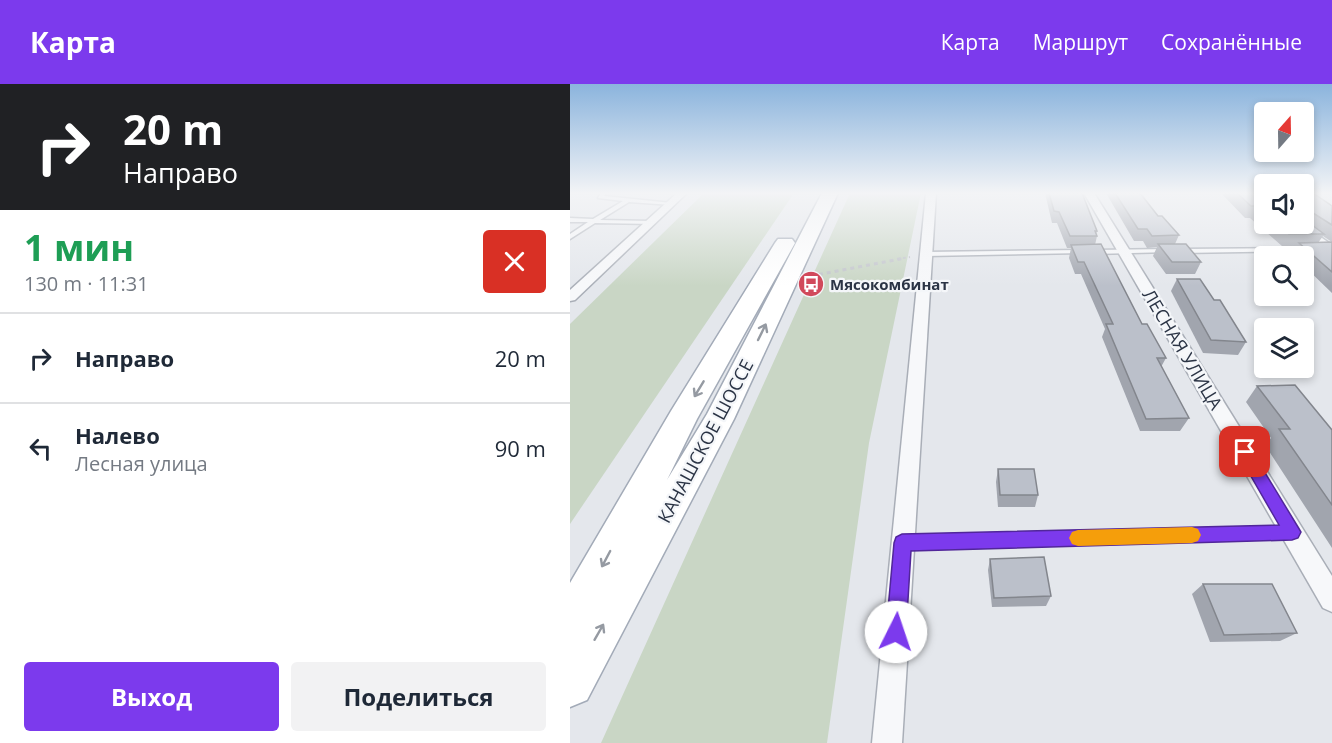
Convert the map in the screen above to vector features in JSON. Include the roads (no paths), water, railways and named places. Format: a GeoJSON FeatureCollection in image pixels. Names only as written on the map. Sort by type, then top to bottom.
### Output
{"type":"FeatureCollection","features":[{"type":"Feature","properties":{"kind":"main road","name":"КАНАШСКОЕ ШОССЕ"},"geometry":{"type":"LineString","coordinates":[[570,625],[682,418],[796,224]]}},
{"type":"Feature","properties":{"kind":"main road","name":"КАНАШСКОЕ ШОССЕ"},"geometry":{"type":"LineString","coordinates":[[570,683],[719,419],[815,224]]}},
{"type":"Feature","properties":{"kind":"street"},"geometry":{"type":"LineString","coordinates":[[570,297],[651,224]]}},
{"type":"Feature","properties":{"kind":"street"},"geometry":{"type":"LineString","coordinates":[[887,743],[929,224]]}},
{"type":"Feature","properties":{"kind":"street","name":"ЛЕСНАЯ УЛИЦА"},"geometry":{"type":"LineString","coordinates":[[1108,224],[1332,599]]}},
{"type":"Feature","properties":{"kind":"street"},"geometry":{"type":"LineString","coordinates":[[1309,234],[1331,251]]}},
{"type":"Feature","properties":{"kind":"lane"},"geometry":{"type":"LineString","coordinates":[[570,237],[591,224]]}},
{"type":"Feature","properties":{"kind":"lane"},"geometry":{"type":"LineString","coordinates":[[926,254],[1331,251]]}},
{"type":"Feature","properties":{"kind":"lane"},"geometry":{"type":"LineString","coordinates":[[902,543],[1292,532]]}},
{"type":"Feature","properties":{"kind":"place","name":"Мясокомбинат"},"geometry":{"type":"Point","coordinates":[811,284]}}]}
